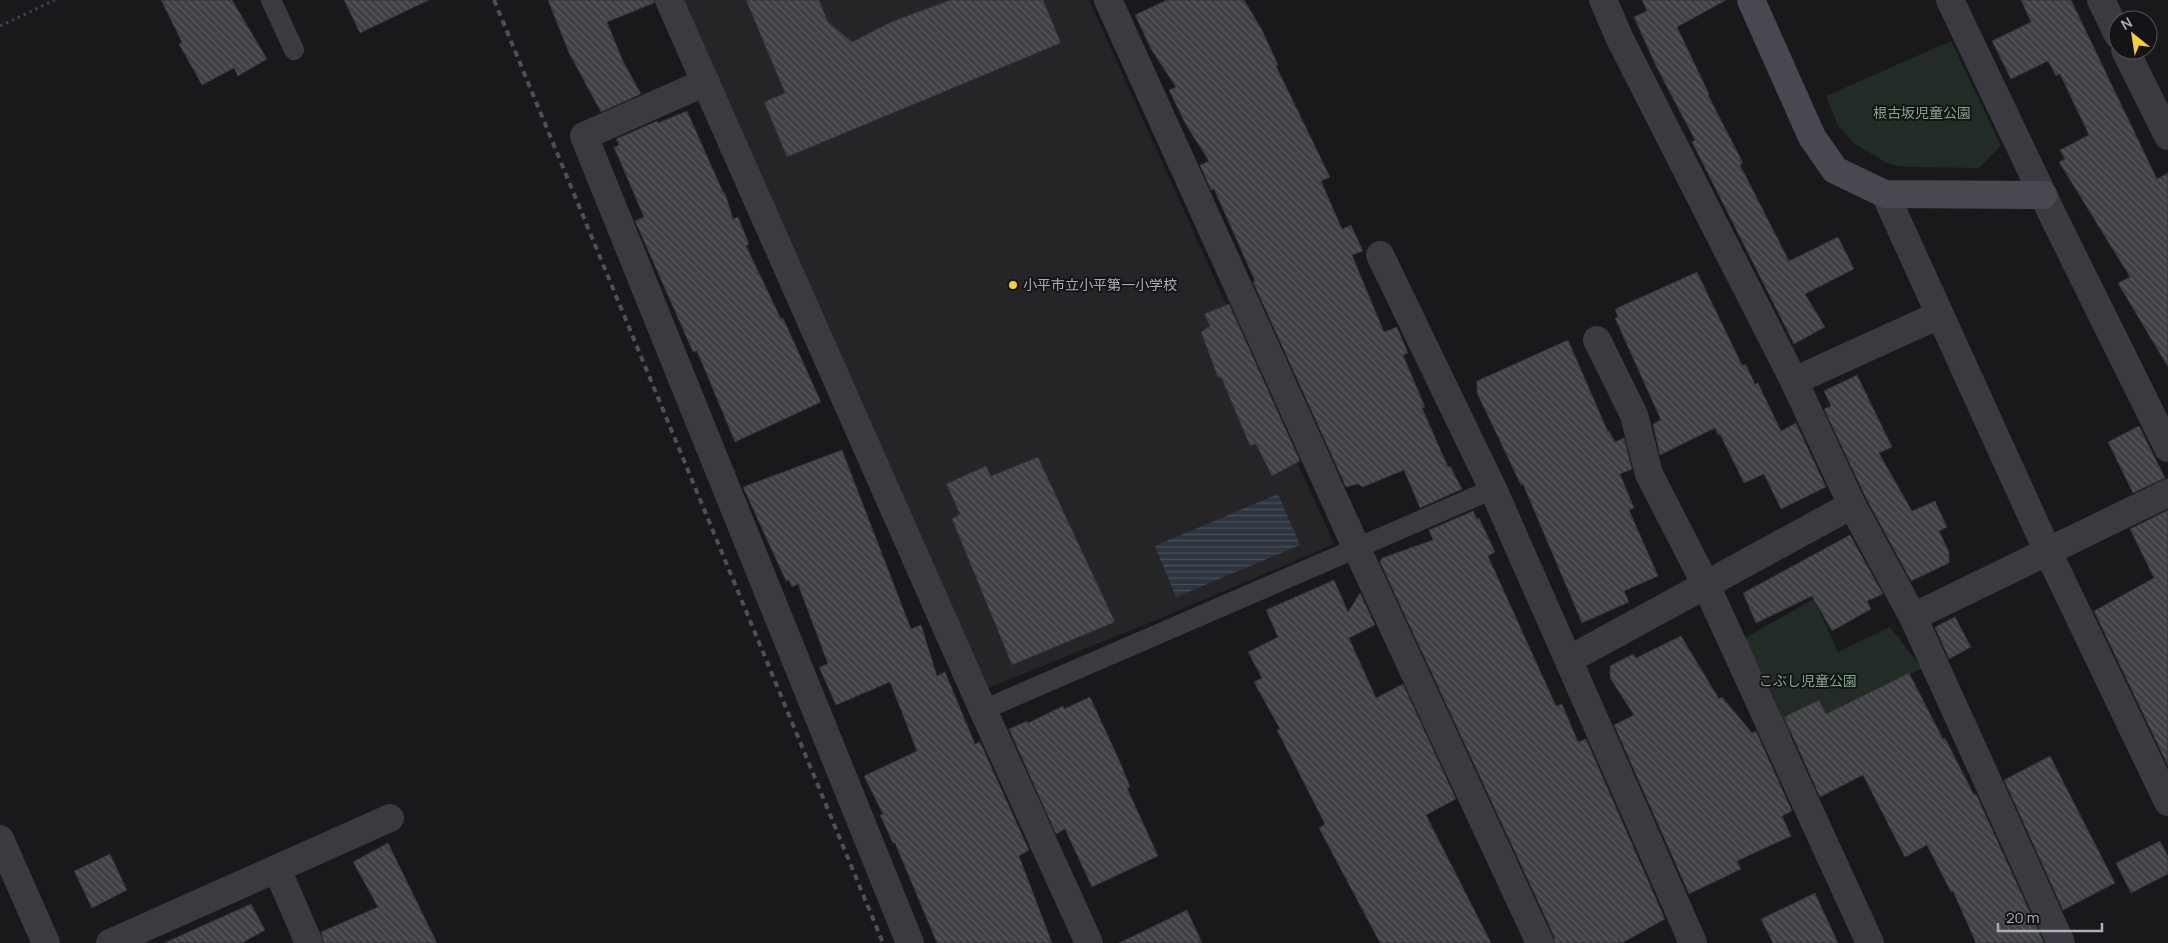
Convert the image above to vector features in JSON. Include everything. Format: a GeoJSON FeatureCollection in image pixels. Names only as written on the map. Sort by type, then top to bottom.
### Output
{"type":"FeatureCollection","features":[{"type":"Feature","properties":{"kind":"street"},"geometry":{"type":"LineString","coordinates":[[669,0],[982,710],[1089,943]]}},
{"type":"Feature","properties":{"kind":"street"},"geometry":{"type":"LineString","coordinates":[[1108,0],[1357,549],[1540,943]]}},
{"type":"Feature","properties":{"kind":"street"},"geometry":{"type":"LineString","coordinates":[[1603,0],[1625,48],[1794,381],[1852,505],[1913,617],[2061,943]]}},
{"type":"Feature","properties":{"kind":"street"},"geometry":{"type":"LineString","coordinates":[[1751,0],[1812,137],[1835,170],[1884,194],[2042,195]]}},
{"type":"Feature","properties":{"kind":"street"},"geometry":{"type":"LineString","coordinates":[[1950,0],[2042,195],[2168,448]]}},
{"type":"Feature","properties":{"kind":"street"},"geometry":{"type":"LineString","coordinates":[[2101,0],[2108,14]]}},
{"type":"Feature","properties":{"kind":"street"},"geometry":{"type":"LineString","coordinates":[[2130,60],[2168,136]]}},
{"type":"Feature","properties":{"kind":"street"},"geometry":{"type":"LineString","coordinates":[[706,82],[584,136],[910,943]]}},
{"type":"Feature","properties":{"kind":"street"},"geometry":{"type":"LineString","coordinates":[[1884,194],[2048,552],[2168,802]]}},
{"type":"Feature","properties":{"kind":"street"},"geometry":{"type":"LineString","coordinates":[[1380,255],[1493,489],[1570,660],[1693,943]]}},
{"type":"Feature","properties":{"kind":"street"},"geometry":{"type":"LineString","coordinates":[[1794,381],[1939,315]]}},
{"type":"Feature","properties":{"kind":"street"},"geometry":{"type":"LineString","coordinates":[[1597,340],[1634,415],[1649,474],[1706,585],[1870,943]]}},
{"type":"Feature","properties":{"kind":"street"},"geometry":{"type":"LineString","coordinates":[[1913,617],[2168,493]]}},
{"type":"Feature","properties":{"kind":"street"},"geometry":{"type":"LineString","coordinates":[[1570,660],[1852,505]]}},
{"type":"Feature","properties":{"kind":"street"},"geometry":{"type":"LineString","coordinates":[[110,943],[390,818]]}},
{"type":"Feature","properties":{"kind":"street"},"geometry":{"type":"LineString","coordinates":[[0,839],[46,943]]}},
{"type":"Feature","properties":{"kind":"street"},"geometry":{"type":"LineString","coordinates":[[277,869],[310,943]]}},
{"type":"Feature","properties":{"kind":"lane"},"geometry":{"type":"LineString","coordinates":[[271,0],[294,50]]}},
{"type":"Feature","properties":{"kind":"lane"},"geometry":{"type":"LineString","coordinates":[[982,710],[1493,489]]}},
{"type":"Feature","properties":{"kind":"path"},"geometry":{"type":"LineString","coordinates":[[0,26],[55,0]]}},
{"type":"Feature","properties":{"kind":"shaded area","name":"小平市立小平第一小学校"},"geometry":{"type":"Polygon","coordinates":[[[681,0],[1089,0],[1334,544],[1161,618],[988,688],[681,0]]]}},
{"type":"Feature","properties":{"kind":"shaded area"},"geometry":{"type":"Polygon","coordinates":[[[1278,494],[1300,545],[1176,597],[1155,546],[1278,494]]]}},
{"type":"Feature","properties":{"kind":"green space","name":"根古坂児童公園"},"geometry":{"type":"Polygon","coordinates":[[[1951,41],[2001,146],[1979,168],[1907,167],[1889,164],[1855,144],[1838,126],[1826,96],[1951,41]]]}},
{"type":"Feature","properties":{"kind":"green space","name":"こぶし児童公園"},"geometry":{"type":"Polygon","coordinates":[[[1814,599],[1838,652],[1890,627],[1922,668],[1789,736],[1743,639],[1814,599]]]}},
{"type":"Feature","properties":{"kind":"building"},"geometry":{"type":"Polygon","coordinates":[[[161,0],[232,0],[267,59],[238,76],[234,68],[202,85],[179,44],[182,42],[161,0]]]}},
{"type":"Feature","properties":{"kind":"building"},"geometry":{"type":"Polygon","coordinates":[[[344,0],[429,0],[360,33],[344,0]]]}},
{"type":"Feature","properties":{"kind":"building"},"geometry":{"type":"Polygon","coordinates":[[[548,0],[654,0],[654,3],[607,22],[623,61],[641,94],[601,112],[569,53],[548,0]]]}},
{"type":"Feature","properties":{"kind":"building"},"geometry":{"type":"Polygon","coordinates":[[[746,0],[819,0],[828,22],[852,42],[891,22],[950,0],[1043,0],[1061,43],[787,157],[764,102],[785,93],[746,0]]]}},
{"type":"Feature","properties":{"kind":"building"},"geometry":{"type":"Polygon","coordinates":[[[1167,0],[1244,0],[1262,30],[1278,65],[1276,66],[1330,177],[1321,181],[1342,229],[1351,225],[1363,251],[1352,255],[1384,332],[1397,327],[1408,353],[1403,355],[1425,407],[1422,408],[1448,467],[1450,466],[1462,489],[1420,508],[1404,470],[1363,487],[1358,484],[1346,487],[1253,282],[1255,281],[1214,189],[1211,190],[1200,165],[1209,161],[1185,123],[1169,90],[1176,87],[1151,49],[1135,15],[1167,0]]]}},
{"type":"Feature","properties":{"kind":"building"},"geometry":{"type":"Polygon","coordinates":[[[1642,0],[1726,0],[1677,27],[1708,95],[1743,163],[1740,165],[1789,261],[1838,237],[1854,269],[1805,294],[1825,327],[1794,344],[1692,142],[1695,140],[1656,66],[1634,17],[1647,11],[1642,0]]]}},
{"type":"Feature","properties":{"kind":"building"},"geometry":{"type":"Polygon","coordinates":[[[2021,0],[2071,0],[2157,179],[2168,173],[2168,367],[2118,283],[2130,277],[2059,162],[2065,159],[2060,150],[2089,135],[2060,74],[2056,76],[2048,61],[2011,79],[1992,41],[2031,22],[2021,0]]]}},
{"type":"Feature","properties":{"kind":"building"},"geometry":{"type":"Polygon","coordinates":[[[687,111],[725,193],[733,219],[738,217],[749,244],[746,246],[781,319],[783,318],[821,402],[735,442],[697,351],[693,352],[635,221],[644,217],[614,147],[619,145],[616,139],[657,121],[658,123],[687,111]]]}},
{"type":"Feature","properties":{"kind":"building"},"geometry":{"type":"Polygon","coordinates":[[[1697,272],[1742,365],[1746,365],[1755,384],[1758,383],[1781,431],[1796,423],[1826,487],[1781,509],[1764,474],[1744,483],[1720,434],[1718,435],[1715,428],[1660,455],[1653,424],[1661,420],[1615,318],[1618,317],[1615,309],[1697,272]]]}},
{"type":"Feature","properties":{"kind":"building"},"geometry":{"type":"Polygon","coordinates":[[[1229,304],[1300,461],[1272,476],[1256,444],[1250,446],[1221,377],[1218,378],[1201,332],[1210,326],[1204,314],[1229,304]]]}},
{"type":"Feature","properties":{"kind":"building"},"geometry":{"type":"Polygon","coordinates":[[[1568,340],[1608,432],[1615,442],[1624,438],[1632,469],[1620,474],[1634,508],[1629,510],[1658,576],[1624,591],[1629,602],[1582,623],[1523,484],[1521,485],[1477,393],[1477,381],[1568,340]]]}},
{"type":"Feature","properties":{"kind":"building"},"geometry":{"type":"Polygon","coordinates":[[[1857,375],[1892,447],[1879,453],[1912,511],[1935,501],[1947,527],[1939,531],[1949,552],[1949,563],[1911,581],[1866,498],[1824,409],[1831,406],[1824,391],[1857,375]]]}},
{"type":"Feature","properties":{"kind":"building"},"geometry":{"type":"Polygon","coordinates":[[[2139,426],[2165,478],[2133,493],[2108,442],[2139,426]]]}},
{"type":"Feature","properties":{"kind":"building"},"geometry":{"type":"Polygon","coordinates":[[[842,450],[911,629],[921,625],[937,676],[945,672],[975,744],[980,742],[1029,850],[1019,856],[1052,943],[937,943],[895,843],[893,843],[880,815],[883,814],[864,776],[917,751],[890,682],[836,705],[819,667],[828,664],[798,584],[792,587],[789,580],[786,581],[743,487],[842,450]]]}},
{"type":"Feature","properties":{"kind":"building"},"geometry":{"type":"Polygon","coordinates":[[[1038,457],[1115,622],[1012,665],[952,519],[960,514],[946,484],[986,466],[991,476],[1038,457]]]}},
{"type":"Feature","properties":{"kind":"building"},"geometry":{"type":"Polygon","coordinates":[[[2168,510],[2168,766],[2094,611],[2154,578],[2130,529],[2168,510]]]}},
{"type":"Feature","properties":{"kind":"building"},"geometry":{"type":"Polygon","coordinates":[[[1473,511],[1477,519],[1479,518],[1495,552],[1488,556],[1556,706],[1562,704],[1578,742],[1586,739],[1665,919],[1622,943],[1555,943],[1554,936],[1380,562],[1382,558],[1433,540],[1429,530],[1473,511]]]}},
{"type":"Feature","properties":{"kind":"building"},"geometry":{"type":"Polygon","coordinates":[[[1850,535],[1883,594],[1867,601],[1871,609],[1832,631],[1812,596],[1756,623],[1743,593],[1850,535]]]}},
{"type":"Feature","properties":{"kind":"building"},"geometry":{"type":"Polygon","coordinates":[[[1334,580],[1348,612],[1360,593],[1375,625],[1349,638],[1376,698],[1403,684],[1456,799],[1426,815],[1491,943],[1380,943],[1319,828],[1325,824],[1277,730],[1280,729],[1254,682],[1262,678],[1248,652],[1278,637],[1266,610],[1334,580]]]}},
{"type":"Feature","properties":{"kind":"building"},"geometry":{"type":"Polygon","coordinates":[[[1955,617],[1971,647],[1949,659],[1935,627],[1955,617]]]}},
{"type":"Feature","properties":{"kind":"building"},"geometry":{"type":"Polygon","coordinates":[[[1681,636],[1719,699],[1722,697],[1752,733],[1756,731],[1792,811],[1782,816],[1791,836],[1737,861],[1741,869],[1689,894],[1614,725],[1634,715],[1610,678],[1610,666],[1633,654],[1636,658],[1681,636]]]}},
{"type":"Feature","properties":{"kind":"building"},"geometry":{"type":"Polygon","coordinates":[[[1909,673],[1974,795],[1976,794],[2044,943],[1976,943],[1953,891],[1951,892],[1927,845],[1905,857],[1863,775],[1820,797],[1784,717],[1819,700],[1826,714],[1909,673]]]}},
{"type":"Feature","properties":{"kind":"building"},"geometry":{"type":"Polygon","coordinates":[[[1090,697],[1120,762],[1130,787],[1127,788],[1158,856],[1092,887],[1065,829],[1056,834],[1009,729],[1027,721],[1028,723],[1063,706],[1064,709],[1090,697]]]}},
{"type":"Feature","properties":{"kind":"building"},"geometry":{"type":"Polygon","coordinates":[[[2050,756],[2115,883],[2063,910],[2004,780],[2050,756]]]}},
{"type":"Feature","properties":{"kind":"building"},"geometry":{"type":"Polygon","coordinates":[[[2160,841],[2168,856],[2168,874],[2131,893],[2116,863],[2160,841]]]}},
{"type":"Feature","properties":{"kind":"building"},"geometry":{"type":"Polygon","coordinates":[[[388,843],[437,943],[324,943],[321,932],[378,907],[353,862],[388,843]]]}},
{"type":"Feature","properties":{"kind":"building"},"geometry":{"type":"Polygon","coordinates":[[[110,854],[127,890],[92,908],[74,871],[110,854]]]}},
{"type":"Feature","properties":{"kind":"building"},"geometry":{"type":"Polygon","coordinates":[[[1815,893],[1838,943],[1773,943],[1761,919],[1815,893]]]}},
{"type":"Feature","properties":{"kind":"building"},"geometry":{"type":"Polygon","coordinates":[[[251,904],[265,930],[242,943],[164,943],[251,904]]]}},
{"type":"Feature","properties":{"kind":"building"},"geometry":{"type":"Polygon","coordinates":[[[1187,910],[1202,943],[1119,943],[1187,910]]]}},
{"type":"Feature","properties":{"kind":"railway"},"geometry":{"type":"LineString","coordinates":[[494,0],[883,943]]}},
{"type":"Feature","properties":{"kind":"place","name":"小平市立小平第一小学校"},"geometry":{"type":"Point","coordinates":[1013,285]}}]}
